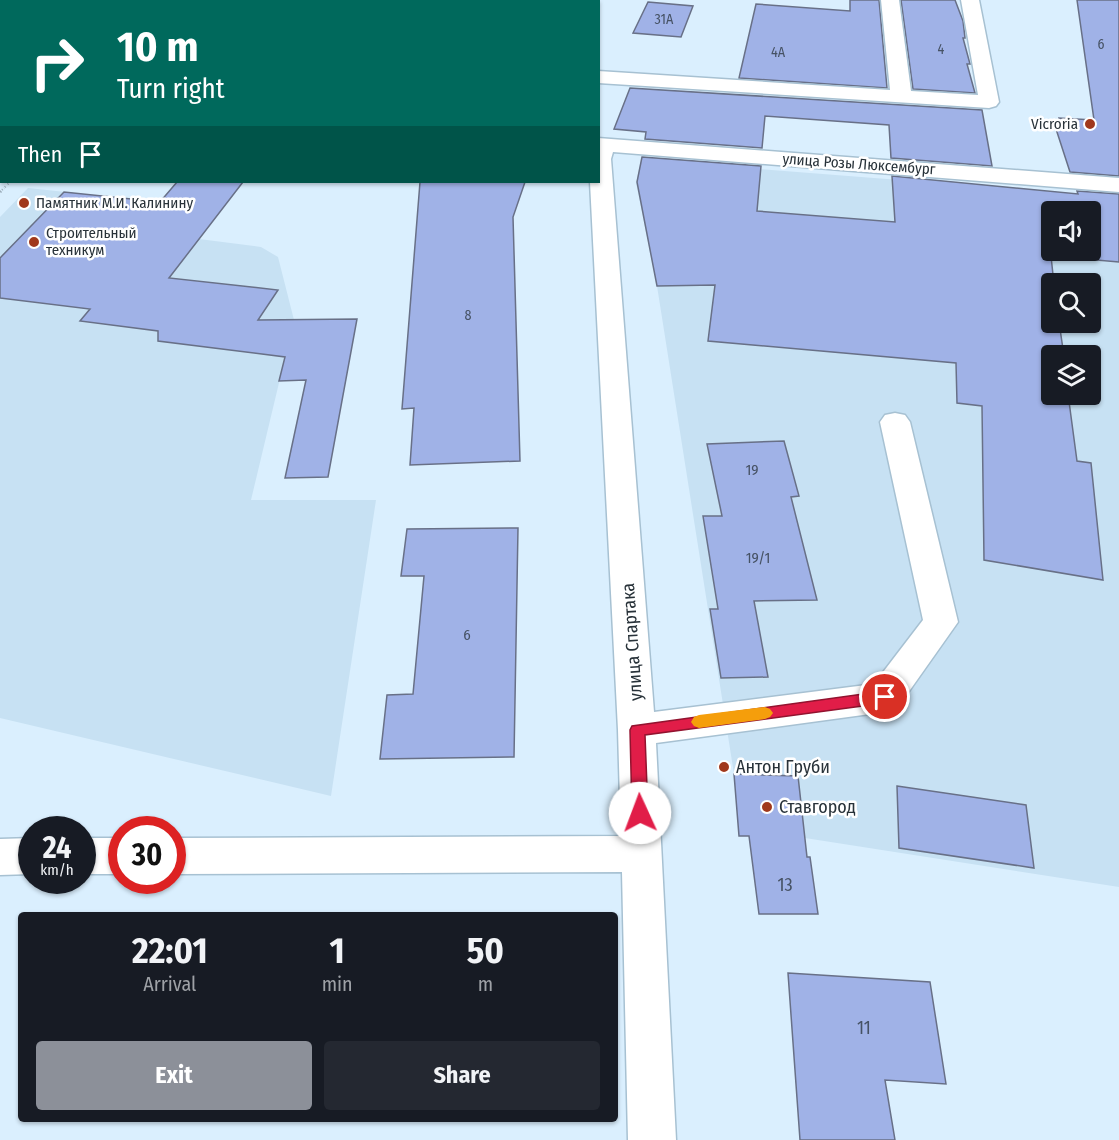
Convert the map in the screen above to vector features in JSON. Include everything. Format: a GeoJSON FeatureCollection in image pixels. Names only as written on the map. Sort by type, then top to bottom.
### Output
{"type":"FeatureCollection","features":[{"type":"Feature","properties":{"kind":"street"},"geometry":{"type":"LineString","coordinates":[[890,0],[901,96]]}},
{"type":"Feature","properties":{"kind":"street"},"geometry":{"type":"LineString","coordinates":[[600,77],[989,102],[970,0]]}},
{"type":"Feature","properties":{"kind":"street","name":"улица Розы Люксембург"},"geometry":{"type":"LineString","coordinates":[[601,144],[1119,185]]}},
{"type":"Feature","properties":{"kind":"street","name":"улица Спартака"},"geometry":{"type":"LineString","coordinates":[[601,144],[600,159],[637,730],[652,1140]]}},
{"type":"Feature","properties":{"kind":"street"},"geometry":{"type":"LineString","coordinates":[[637,730],[885,697],[941,622],[895,422]]}},
{"type":"Feature","properties":{"kind":"street"},"geometry":{"type":"LineString","coordinates":[[186,856],[641,854]]}},
{"type":"Feature","properties":{"kind":"street"},"geometry":{"type":"LineString","coordinates":[[0,856],[18,856]]}},
{"type":"Feature","properties":{"kind":"shaded area"},"geometry":{"type":"Polygon","coordinates":[[[641,160],[1119,197],[1119,887],[805,838],[798,776],[734,774],[657,286],[636,183],[641,160]]]}},
{"type":"Feature","properties":{"kind":"shaded area"},"geometry":{"type":"Polygon","coordinates":[[[176,183],[242,183],[199,239],[261,247],[278,257],[294,320],[251,500],[376,500],[331,796],[0,718],[0,217],[28,188],[159,202],[176,183]]]}},
{"type":"Feature","properties":{"kind":"building"},"geometry":{"type":"Polygon","coordinates":[[[850,0],[879,0],[887,88],[739,78],[756,4],[850,11],[850,0]]]}},
{"type":"Feature","properties":{"kind":"building"},"geometry":{"type":"Polygon","coordinates":[[[901,0],[955,0],[963,21],[965,38],[963,38],[970,64],[967,64],[975,93],[913,89],[901,0]]]}},
{"type":"Feature","properties":{"kind":"building"},"geometry":{"type":"Polygon","coordinates":[[[1077,0],[1119,0],[1119,176],[1070,172],[1056,129],[1063,129],[1059,118],[1094,120],[1077,0]]]}},
{"type":"Feature","properties":{"kind":"building"},"geometry":{"type":"Polygon","coordinates":[[[648,2],[693,6],[681,37],[633,33],[648,2]]]}},
{"type":"Feature","properties":{"kind":"building"},"geometry":{"type":"Polygon","coordinates":[[[630,88],[982,110],[992,166],[891,158],[889,125],[765,116],[762,148],[645,139],[646,132],[614,129],[630,88]]]}},
{"type":"Feature","properties":{"kind":"building"},"geometry":{"type":"Polygon","coordinates":[[[642,157],[761,166],[757,211],[895,222],[892,176],[1078,194],[1077,191],[1119,194],[1119,262],[1101,260],[1101,201],[1041,201],[1041,261],[1052,261],[1053,273],[1041,273],[1041,333],[1061,333],[1062,345],[1041,345],[1041,405],[1069,405],[1077,461],[1091,463],[1103,580],[984,560],[982,406],[957,403],[956,363],[708,341],[715,285],[657,286],[637,182],[642,157]]]}},
{"type":"Feature","properties":{"kind":"building"},"geometry":{"type":"Polygon","coordinates":[[[176,183],[242,183],[169,278],[278,290],[258,320],[357,319],[328,477],[285,478],[306,380],[279,381],[285,357],[158,341],[158,331],[80,321],[90,309],[0,298],[0,258],[64,192],[160,202],[176,183]]]}},
{"type":"Feature","properties":{"kind":"building"},"geometry":{"type":"Polygon","coordinates":[[[420,183],[525,183],[513,217],[520,461],[410,465],[414,408],[402,409],[420,183]]]}},
{"type":"Feature","properties":{"kind":"building"},"geometry":{"type":"Polygon","coordinates":[[[784,441],[799,496],[791,497],[817,600],[754,601],[768,677],[721,678],[710,609],[718,609],[703,516],[722,516],[707,444],[784,441]]]}},
{"type":"Feature","properties":{"kind":"building"},"geometry":{"type":"Polygon","coordinates":[[[518,528],[514,757],[380,759],[387,695],[413,694],[424,576],[401,576],[407,529],[518,528]]]}},
{"type":"Feature","properties":{"kind":"building"},"geometry":{"type":"Polygon","coordinates":[[[734,774],[798,776],[807,857],[810,857],[818,914],[759,914],[749,836],[739,836],[734,774]]]}},
{"type":"Feature","properties":{"kind":"building"},"geometry":{"type":"Polygon","coordinates":[[[897,786],[1026,805],[1034,868],[899,848],[897,786]]]}},
{"type":"Feature","properties":{"kind":"building"},"geometry":{"type":"Polygon","coordinates":[[[788,973],[930,982],[946,1084],[885,1080],[895,1140],[800,1140],[788,973]]]}},
{"type":"Feature","properties":{"kind":"slow traffic"},"geometry":{"type":"LineString","coordinates":[[699,722],[765,713]]}},
{"type":"Feature","properties":{"kind":"place","name":"Vicroria"},"geometry":{"type":"Point","coordinates":[1090,124]}},
{"type":"Feature","properties":{"kind":"place","name":"Памятник М.И. Калинину"},"geometry":{"type":"Point","coordinates":[24,203]}},
{"type":"Feature","properties":{"kind":"place","name":"Строительный техникум"},"geometry":{"type":"Point","coordinates":[34,242]}},
{"type":"Feature","properties":{"kind":"place","name":"Антон Груби"},"geometry":{"type":"Point","coordinates":[724,767]}},
{"type":"Feature","properties":{"kind":"place","name":"Ставгород"},"geometry":{"type":"Point","coordinates":[767,807]}},
{"type":"Feature","properties":{"kind":"route"},"geometry":{"type":"LineString","coordinates":[[640,813],[637,730],[885,697]]}}]}
